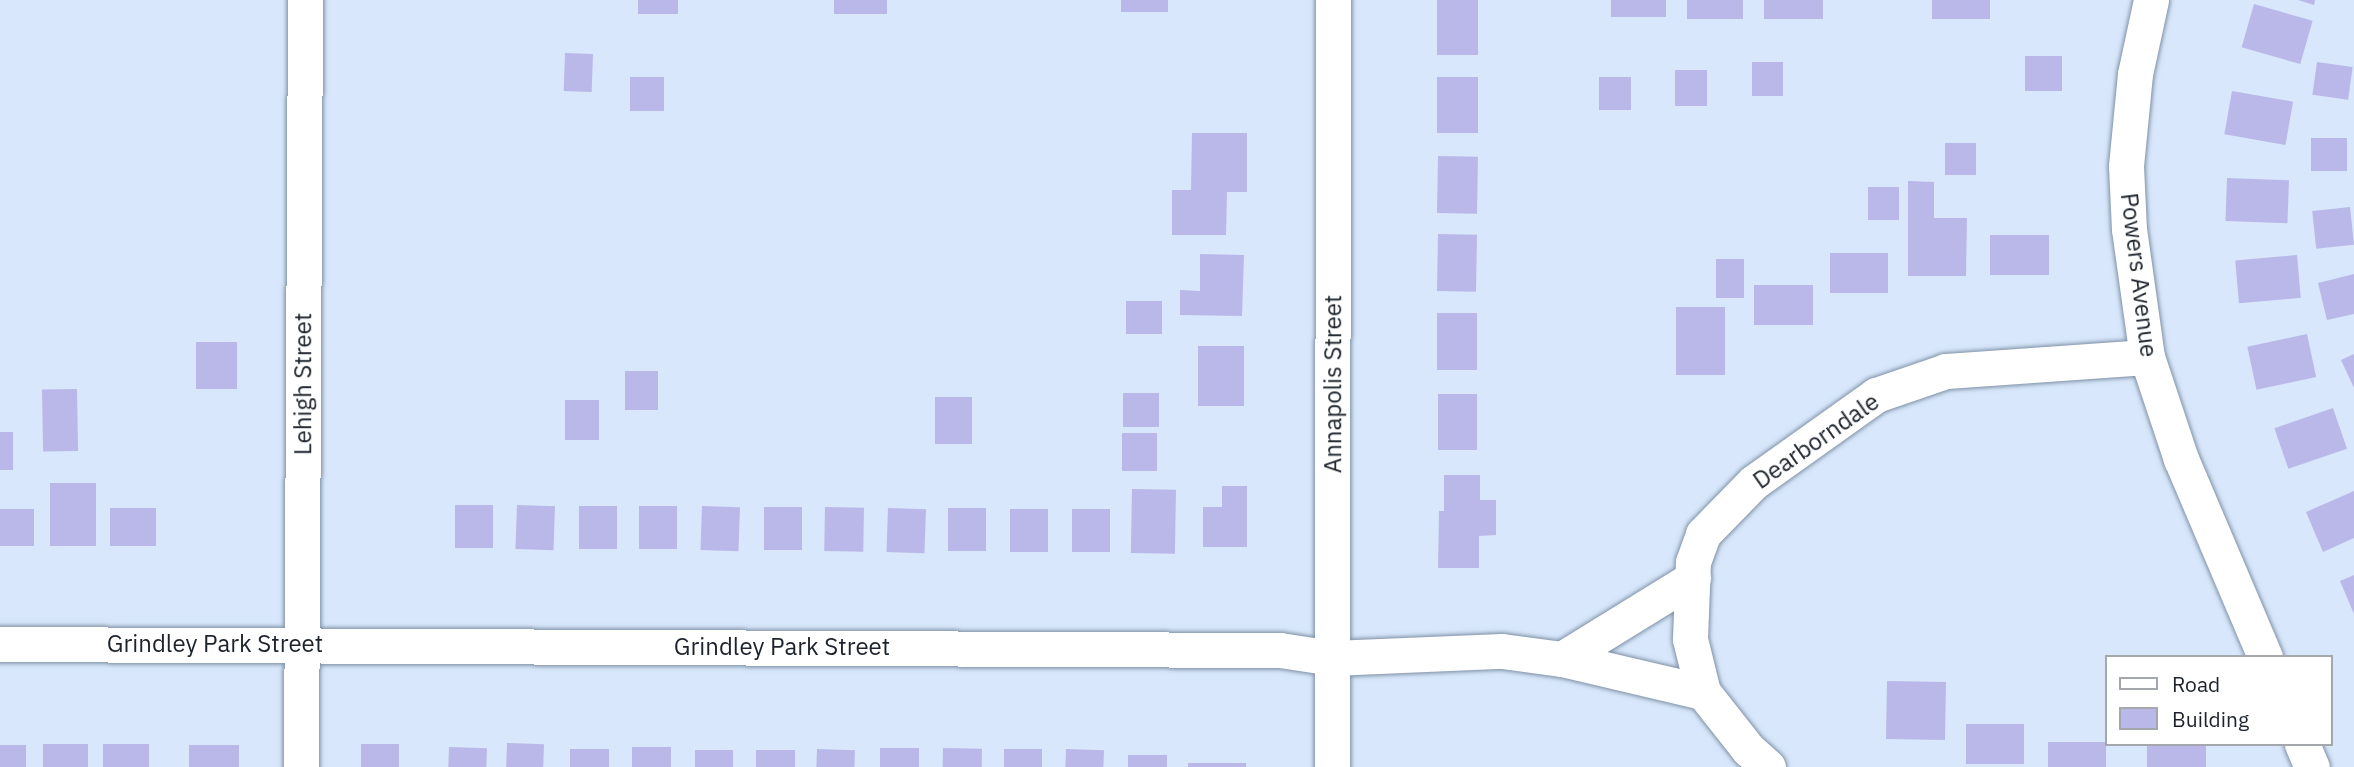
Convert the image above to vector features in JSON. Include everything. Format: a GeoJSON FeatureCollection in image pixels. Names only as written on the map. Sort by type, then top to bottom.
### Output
{"type":"FeatureCollection","features":[{"type":"Feature","properties":{"kind":"street","name":"Lehigh Street"},"geometry":{"type":"LineString","coordinates":[[302,767],[305,0]]}},
{"type":"Feature","properties":{"kind":"street","name":"Annapolis Street"},"geometry":{"type":"LineString","coordinates":[[1332,767],[1333,0]]}},
{"type":"Feature","properties":{"kind":"street","name":"Powers Avenue"},"geometry":{"type":"LineString","coordinates":[[2151,0],[2135,74],[2126,166],[2129,229],[2147,357],[2181,459],[2264,655]]}},
{"type":"Feature","properties":{"kind":"street","name":"Dearborndale"},"geometry":{"type":"LineString","coordinates":[[1703,692],[1690,639],[1693,562],[1703,534],[1754,481],[1876,395],[1945,371],[2147,357]]}},
{"type":"Feature","properties":{"kind":"street"},"geometry":{"type":"LineString","coordinates":[[1562,659],[1693,578]]}},
{"type":"Feature","properties":{"kind":"street","name":"Grindley Park Street"},"geometry":{"type":"LineString","coordinates":[[0,644],[1280,650],[1332,658],[1502,651],[1562,659],[1703,692]]}},
{"type":"Feature","properties":{"kind":"street"},"geometry":{"type":"LineString","coordinates":[[1703,692],[1748,749],[1768,767]]}},
{"type":"Feature","properties":{"kind":"street"},"geometry":{"type":"LineString","coordinates":[[2303,746],[2312,767]]}},
{"type":"Feature","properties":{"kind":"building"},"geometry":{"type":"Polygon","coordinates":[[[638,0],[678,0],[678,14],[638,14],[638,0]]]}},
{"type":"Feature","properties":{"kind":"building"},"geometry":{"type":"Polygon","coordinates":[[[834,0],[887,0],[887,14],[834,14],[834,0]]]}},
{"type":"Feature","properties":{"kind":"building"},"geometry":{"type":"Polygon","coordinates":[[[1121,0],[1168,0],[1168,12],[1121,12],[1121,0]]]}},
{"type":"Feature","properties":{"kind":"building"},"geometry":{"type":"Polygon","coordinates":[[[1437,0],[1478,0],[1478,55],[1437,55],[1437,0]]]}},
{"type":"Feature","properties":{"kind":"building"},"geometry":{"type":"Polygon","coordinates":[[[1611,0],[1666,0],[1666,17],[1611,17],[1611,0]]]}},
{"type":"Feature","properties":{"kind":"building"},"geometry":{"type":"Polygon","coordinates":[[[1687,0],[1743,0],[1743,19],[1687,19],[1687,0]]]}},
{"type":"Feature","properties":{"kind":"building"},"geometry":{"type":"Polygon","coordinates":[[[1764,0],[1823,0],[1823,19],[1764,19],[1764,0]]]}},
{"type":"Feature","properties":{"kind":"building"},"geometry":{"type":"Polygon","coordinates":[[[1932,0],[1990,0],[1990,19],[1932,19],[1932,0]]]}},
{"type":"Feature","properties":{"kind":"building"},"geometry":{"type":"Polygon","coordinates":[[[2298,0],[2315,0],[2314,5],[2298,0]]]}},
{"type":"Feature","properties":{"kind":"building"},"geometry":{"type":"Polygon","coordinates":[[[2254,4],[2313,21],[2300,64],[2242,47],[2254,4]]]}},
{"type":"Feature","properties":{"kind":"building"},"geometry":{"type":"Polygon","coordinates":[[[565,53],[593,54],[592,92],[564,91],[565,53]]]}},
{"type":"Feature","properties":{"kind":"building"},"geometry":{"type":"Polygon","coordinates":[[[2025,56],[2062,56],[2062,91],[2025,91],[2025,56]]]}},
{"type":"Feature","properties":{"kind":"building"},"geometry":{"type":"Polygon","coordinates":[[[1752,62],[1783,62],[1783,96],[1752,96],[1752,62]]]}},
{"type":"Feature","properties":{"kind":"building"},"geometry":{"type":"Polygon","coordinates":[[[2317,62],[2353,67],[2348,100],[2312,95],[2317,62]]]}},
{"type":"Feature","properties":{"kind":"building"},"geometry":{"type":"Polygon","coordinates":[[[1675,70],[1707,70],[1707,106],[1675,106],[1675,70]]]}},
{"type":"Feature","properties":{"kind":"building"},"geometry":{"type":"Polygon","coordinates":[[[630,77],[664,77],[664,111],[630,111],[630,77]]]}},
{"type":"Feature","properties":{"kind":"building"},"geometry":{"type":"Polygon","coordinates":[[[1437,77],[1478,77],[1478,133],[1437,133],[1437,77]]]}},
{"type":"Feature","properties":{"kind":"building"},"geometry":{"type":"Polygon","coordinates":[[[1599,77],[1631,77],[1631,110],[1599,110],[1599,77]]]}},
{"type":"Feature","properties":{"kind":"building"},"geometry":{"type":"Polygon","coordinates":[[[2232,91],[2293,102],[2285,145],[2224,134],[2232,91]]]}},
{"type":"Feature","properties":{"kind":"building"},"geometry":{"type":"Polygon","coordinates":[[[1192,133],[1247,133],[1247,192],[1227,192],[1226,235],[1172,235],[1172,190],[1191,190],[1192,133]]]}},
{"type":"Feature","properties":{"kind":"building"},"geometry":{"type":"Polygon","coordinates":[[[2311,138],[2347,138],[2347,171],[2311,171],[2311,138]]]}},
{"type":"Feature","properties":{"kind":"building"},"geometry":{"type":"Polygon","coordinates":[[[1945,143],[1976,143],[1976,175],[1945,175],[1945,143]]]}},
{"type":"Feature","properties":{"kind":"building"},"geometry":{"type":"Polygon","coordinates":[[[1438,156],[1478,157],[1477,214],[1437,213],[1438,156]]]}},
{"type":"Feature","properties":{"kind":"building"},"geometry":{"type":"Polygon","coordinates":[[[2227,178],[2289,180],[2287,223],[2225,221],[2227,178]]]}},
{"type":"Feature","properties":{"kind":"building"},"geometry":{"type":"Polygon","coordinates":[[[1908,181],[1934,182],[1934,218],[1967,218],[1966,276],[1908,276],[1908,181]]]}},
{"type":"Feature","properties":{"kind":"building"},"geometry":{"type":"Polygon","coordinates":[[[1868,187],[1899,187],[1899,220],[1868,220],[1868,187]]]}},
{"type":"Feature","properties":{"kind":"building"},"geometry":{"type":"Polygon","coordinates":[[[2350,207],[2354,245],[2316,249],[2312,211],[2350,207]]]}},
{"type":"Feature","properties":{"kind":"building"},"geometry":{"type":"Polygon","coordinates":[[[1438,234],[1477,235],[1476,292],[1437,291],[1438,234]]]}},
{"type":"Feature","properties":{"kind":"building"},"geometry":{"type":"Polygon","coordinates":[[[1990,235],[2049,235],[2049,275],[1990,275],[1990,235]]]}},
{"type":"Feature","properties":{"kind":"building"},"geometry":{"type":"Polygon","coordinates":[[[1830,253],[1888,253],[1888,293],[1830,293],[1830,253]]]}},
{"type":"Feature","properties":{"kind":"building"},"geometry":{"type":"Polygon","coordinates":[[[1200,254],[1244,255],[1242,316],[1180,315],[1180,290],[1200,291],[1200,254]]]}},
{"type":"Feature","properties":{"kind":"building"},"geometry":{"type":"Polygon","coordinates":[[[2297,255],[2301,298],[2239,303],[2235,260],[2297,255]]]}},
{"type":"Feature","properties":{"kind":"building"},"geometry":{"type":"Polygon","coordinates":[[[1716,259],[1744,259],[1744,298],[1716,298],[1716,259]]]}},
{"type":"Feature","properties":{"kind":"building"},"geometry":{"type":"Polygon","coordinates":[[[2354,274],[2354,314],[2327,320],[2318,283],[2354,274]]]}},
{"type":"Feature","properties":{"kind":"building"},"geometry":{"type":"Polygon","coordinates":[[[1754,285],[1813,285],[1813,325],[1754,325],[1754,285]]]}},
{"type":"Feature","properties":{"kind":"building"},"geometry":{"type":"Polygon","coordinates":[[[1126,301],[1162,301],[1162,334],[1126,334],[1126,301]]]}},
{"type":"Feature","properties":{"kind":"building"},"geometry":{"type":"Polygon","coordinates":[[[1676,307],[1725,307],[1725,375],[1676,375],[1676,307]]]}},
{"type":"Feature","properties":{"kind":"building"},"geometry":{"type":"Polygon","coordinates":[[[1437,313],[1477,313],[1477,370],[1437,370],[1437,313]]]}},
{"type":"Feature","properties":{"kind":"building"},"geometry":{"type":"Polygon","coordinates":[[[2307,334],[2316,377],[2256,390],[2247,347],[2307,334]]]}},
{"type":"Feature","properties":{"kind":"building"},"geometry":{"type":"Polygon","coordinates":[[[196,342],[237,342],[237,389],[196,389],[196,342]]]}},
{"type":"Feature","properties":{"kind":"building"},"geometry":{"type":"Polygon","coordinates":[[[1198,346],[1244,346],[1244,406],[1198,406],[1198,346]]]}},
{"type":"Feature","properties":{"kind":"building"},"geometry":{"type":"Polygon","coordinates":[[[2354,354],[2354,388],[2341,360],[2354,354]]]}},
{"type":"Feature","properties":{"kind":"building"},"geometry":{"type":"Polygon","coordinates":[[[625,371],[658,371],[658,410],[625,410],[625,371]]]}},
{"type":"Feature","properties":{"kind":"building"},"geometry":{"type":"Polygon","coordinates":[[[77,389],[78,451],[43,452],[42,390],[77,389]]]}},
{"type":"Feature","properties":{"kind":"building"},"geometry":{"type":"Polygon","coordinates":[[[1123,393],[1159,393],[1159,427],[1123,427],[1123,393]]]}},
{"type":"Feature","properties":{"kind":"building"},"geometry":{"type":"Polygon","coordinates":[[[1438,394],[1477,394],[1477,450],[1438,450],[1438,394]]]}},
{"type":"Feature","properties":{"kind":"building"},"geometry":{"type":"Polygon","coordinates":[[[935,397],[972,397],[972,444],[935,444],[935,397]]]}},
{"type":"Feature","properties":{"kind":"building"},"geometry":{"type":"Polygon","coordinates":[[[565,400],[599,400],[599,440],[565,440],[565,400]]]}},
{"type":"Feature","properties":{"kind":"building"},"geometry":{"type":"Polygon","coordinates":[[[2333,408],[2347,449],[2288,469],[2274,428],[2333,408]]]}},
{"type":"Feature","properties":{"kind":"building"},"geometry":{"type":"Polygon","coordinates":[[[0,432],[13,432],[13,470],[0,470],[0,432]]]}},
{"type":"Feature","properties":{"kind":"building"},"geometry":{"type":"Polygon","coordinates":[[[1122,433],[1157,433],[1157,471],[1122,471],[1122,433]]]}},
{"type":"Feature","properties":{"kind":"building"},"geometry":{"type":"Polygon","coordinates":[[[1444,475],[1480,475],[1480,500],[1496,500],[1496,535],[1479,536],[1479,568],[1438,568],[1439,511],[1444,511],[1444,475]]]}},
{"type":"Feature","properties":{"kind":"building"},"geometry":{"type":"Polygon","coordinates":[[[50,483],[96,483],[96,546],[50,546],[50,483]]]}},
{"type":"Feature","properties":{"kind":"building"},"geometry":{"type":"Polygon","coordinates":[[[1222,486],[1247,486],[1247,547],[1203,547],[1203,507],[1222,507],[1222,486]]]}},
{"type":"Feature","properties":{"kind":"building"},"geometry":{"type":"Polygon","coordinates":[[[1132,489],[1176,490],[1175,554],[1131,553],[1132,489]]]}},
{"type":"Feature","properties":{"kind":"building"},"geometry":{"type":"Polygon","coordinates":[[[2354,491],[2354,538],[2323,552],[2306,512],[2354,491]]]}},
{"type":"Feature","properties":{"kind":"building"},"geometry":{"type":"Polygon","coordinates":[[[455,505],[493,505],[493,548],[455,548],[455,505]]]}},
{"type":"Feature","properties":{"kind":"building"},"geometry":{"type":"Polygon","coordinates":[[[517,505],[555,506],[553,550],[515,549],[517,505]]]}},
{"type":"Feature","properties":{"kind":"building"},"geometry":{"type":"Polygon","coordinates":[[[579,506],[617,506],[617,549],[579,549],[579,506]]]}},
{"type":"Feature","properties":{"kind":"building"},"geometry":{"type":"Polygon","coordinates":[[[639,506],[677,506],[677,549],[639,549],[639,506]]]}},
{"type":"Feature","properties":{"kind":"building"},"geometry":{"type":"Polygon","coordinates":[[[702,506],[740,507],[738,551],[700,550],[702,506]]]}},
{"type":"Feature","properties":{"kind":"building"},"geometry":{"type":"Polygon","coordinates":[[[764,507],[802,507],[802,550],[764,550],[764,507]]]}},
{"type":"Feature","properties":{"kind":"building"},"geometry":{"type":"Polygon","coordinates":[[[825,507],[864,508],[863,552],[824,551],[825,507]]]}},
{"type":"Feature","properties":{"kind":"building"},"geometry":{"type":"Polygon","coordinates":[[[110,508],[156,508],[156,546],[110,546],[110,508]]]}},
{"type":"Feature","properties":{"kind":"building"},"geometry":{"type":"Polygon","coordinates":[[[888,508],[926,509],[924,553],[886,552],[888,508]]]}},
{"type":"Feature","properties":{"kind":"building"},"geometry":{"type":"Polygon","coordinates":[[[948,508],[986,508],[986,551],[948,551],[948,508]]]}},
{"type":"Feature","properties":{"kind":"building"},"geometry":{"type":"Polygon","coordinates":[[[0,509],[34,509],[34,546],[0,546],[0,509]]]}},
{"type":"Feature","properties":{"kind":"building"},"geometry":{"type":"Polygon","coordinates":[[[1010,509],[1048,509],[1048,552],[1010,552],[1010,509]]]}},
{"type":"Feature","properties":{"kind":"building"},"geometry":{"type":"Polygon","coordinates":[[[1072,509],[1110,509],[1110,552],[1072,552],[1072,509]]]}},
{"type":"Feature","properties":{"kind":"building"},"geometry":{"type":"Polygon","coordinates":[[[2354,575],[2354,614],[2340,581],[2354,575]]]}},
{"type":"Feature","properties":{"kind":"building"},"geometry":{"type":"Polygon","coordinates":[[[1887,681],[1946,682],[1945,740],[1886,739],[1887,681]]]}},
{"type":"Feature","properties":{"kind":"building"},"geometry":{"type":"Polygon","coordinates":[[[1966,724],[2024,724],[2024,764],[1966,764],[1966,724]]]}},
{"type":"Feature","properties":{"kind":"building"},"geometry":{"type":"Polygon","coordinates":[[[2048,742],[2106,742],[2106,767],[2048,767],[2048,742]]]}},
{"type":"Feature","properties":{"kind":"building"},"geometry":{"type":"Polygon","coordinates":[[[507,743],[544,744],[543,767],[506,767],[507,743]]]}},
{"type":"Feature","properties":{"kind":"building"},"geometry":{"type":"Polygon","coordinates":[[[43,744],[88,744],[88,767],[43,767],[43,744]]]}},
{"type":"Feature","properties":{"kind":"building"},"geometry":{"type":"Polygon","coordinates":[[[103,744],[149,744],[149,767],[103,767],[103,744]]]}},
{"type":"Feature","properties":{"kind":"building"},"geometry":{"type":"Polygon","coordinates":[[[361,744],[399,744],[399,767],[361,767],[361,744]]]}},
{"type":"Feature","properties":{"kind":"building"},"geometry":{"type":"Polygon","coordinates":[[[0,745],[26,745],[26,767],[0,767],[0,745]]]}},
{"type":"Feature","properties":{"kind":"building"},"geometry":{"type":"Polygon","coordinates":[[[189,745],[239,745],[239,767],[189,767],[189,745]]]}},
{"type":"Feature","properties":{"kind":"building"},"geometry":{"type":"Polygon","coordinates":[[[2147,746],[2206,746],[2206,767],[2147,767],[2147,746]]]}},
{"type":"Feature","properties":{"kind":"building"},"geometry":{"type":"Polygon","coordinates":[[[449,747],[487,748],[486,767],[448,767],[449,747]]]}},
{"type":"Feature","properties":{"kind":"building"},"geometry":{"type":"Polygon","coordinates":[[[632,747],[671,747],[671,767],[632,767],[632,747]]]}},
{"type":"Feature","properties":{"kind":"building"},"geometry":{"type":"Polygon","coordinates":[[[880,748],[919,748],[919,767],[880,767],[880,748]]]}},
{"type":"Feature","properties":{"kind":"building"},"geometry":{"type":"Polygon","coordinates":[[[943,748],[982,749],[982,767],[943,767],[943,748]]]}},
{"type":"Feature","properties":{"kind":"building"},"geometry":{"type":"Polygon","coordinates":[[[570,749],[609,749],[609,767],[570,767],[570,749]]]}},
{"type":"Feature","properties":{"kind":"building"},"geometry":{"type":"Polygon","coordinates":[[[817,749],[855,750],[854,767],[816,767],[817,749]]]}},
{"type":"Feature","properties":{"kind":"building"},"geometry":{"type":"Polygon","coordinates":[[[1004,749],[1042,749],[1042,767],[1004,767],[1004,749]]]}},
{"type":"Feature","properties":{"kind":"building"},"geometry":{"type":"Polygon","coordinates":[[[1066,749],[1104,750],[1103,767],[1065,767],[1066,749]]]}},
{"type":"Feature","properties":{"kind":"building"},"geometry":{"type":"Polygon","coordinates":[[[695,750],[733,750],[733,767],[695,767],[695,750]]]}},
{"type":"Feature","properties":{"kind":"building"},"geometry":{"type":"Polygon","coordinates":[[[756,750],[795,750],[795,767],[756,767],[756,750]]]}},
{"type":"Feature","properties":{"kind":"building"},"geometry":{"type":"Polygon","coordinates":[[[1128,755],[1167,755],[1167,767],[1128,767],[1128,755]]]}},
{"type":"Feature","properties":{"kind":"building"},"geometry":{"type":"Polygon","coordinates":[[[1188,763],[1246,763],[1246,767],[1188,767],[1188,763]]]}}]}
